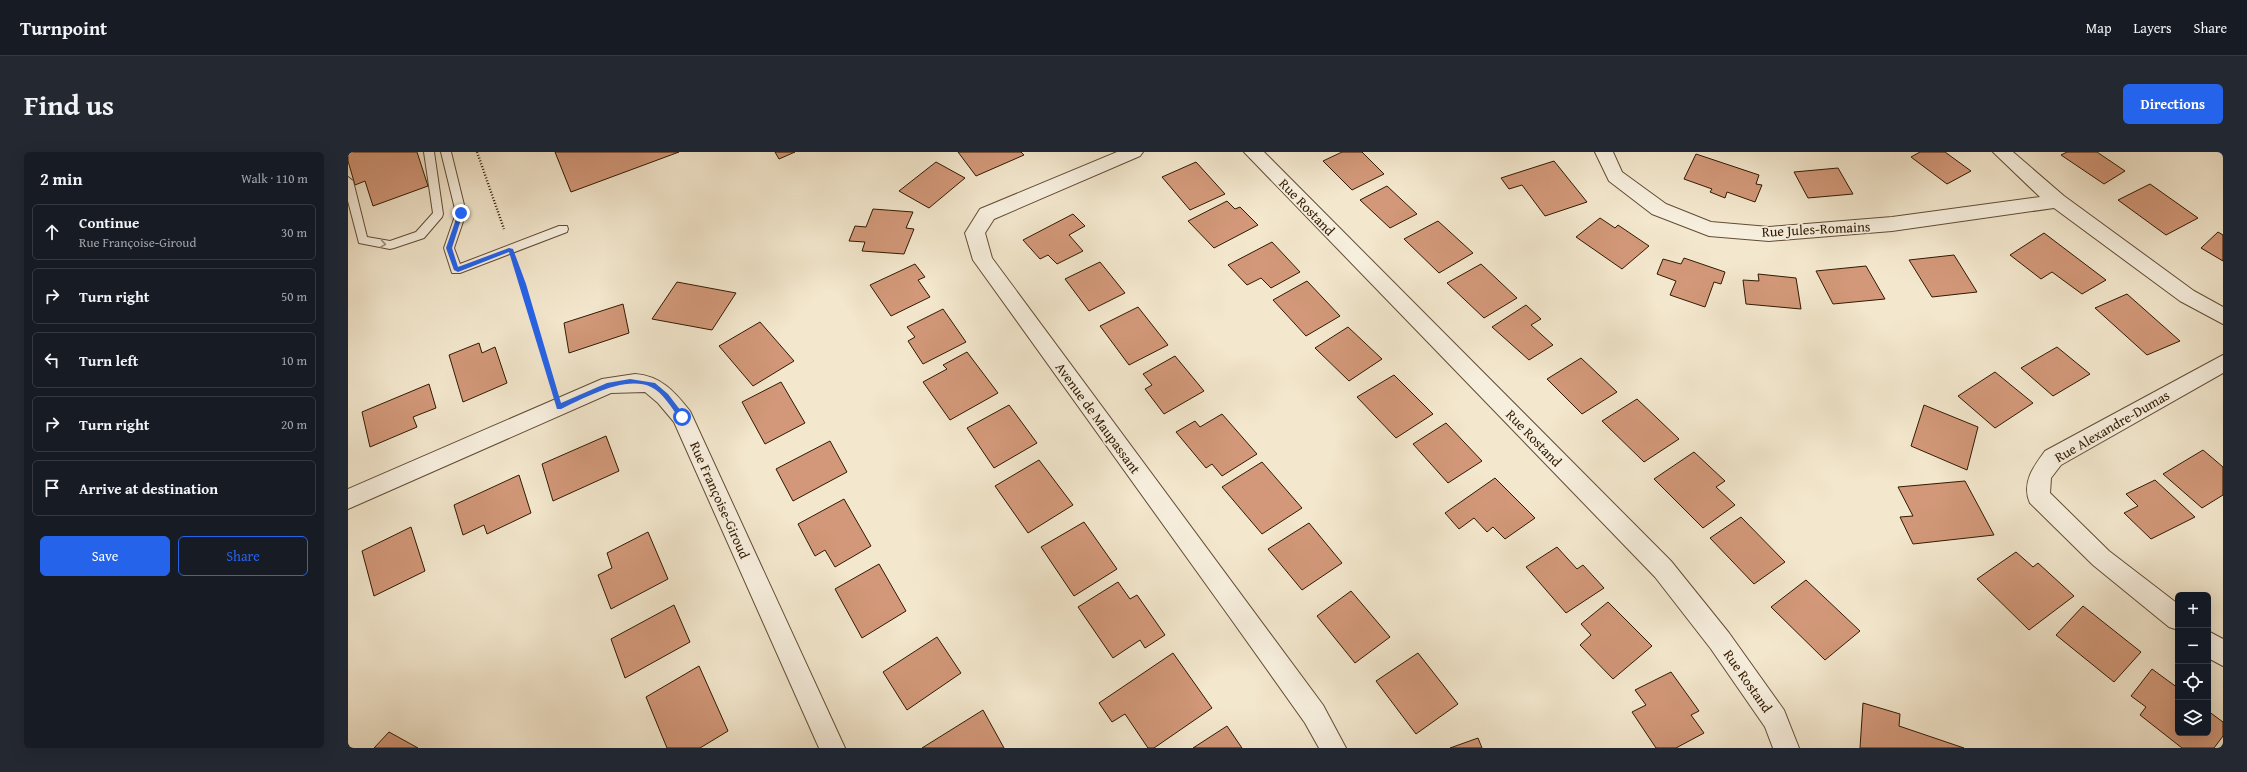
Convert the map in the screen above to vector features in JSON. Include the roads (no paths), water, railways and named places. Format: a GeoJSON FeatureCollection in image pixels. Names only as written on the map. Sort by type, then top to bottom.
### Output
{"type":"FeatureCollection","features":[{"type":"Feature","properties":{"kind":"street","name":"Avenue de Maupassant"},"geometry":{"type":"LineString","coordinates":[[1134,152],[987,214],[975,234],[982,260],[1240,611],[1314,714],[1333,748]]}},
{"type":"Feature","properties":{"kind":"street","name":"Rue Rostand"},"geometry":{"type":"LineString","coordinates":[[1253,152],[1663,569],[1720,641],[1775,719],[1786,748]]}},
{"type":"Feature","properties":{"kind":"street","name":"Rue Jules-Romains"},"geometry":{"type":"LineString","coordinates":[[1604,152],[1615,176],[1659,209],[1709,229],[1769,234],[1892,224],[2056,201]]}},
{"type":"Feature","properties":{"kind":"street"},"geometry":{"type":"LineString","coordinates":[[2002,152],[2056,201],[2187,296],[2223,316]]}},
{"type":"Feature","properties":{"kind":"street","name":"Rue Alexandre-Dumas"},"geometry":{"type":"LineString","coordinates":[[2175,617],[2101,558],[2038,496],[2040,475],[2053,458],[2223,363]]}},
{"type":"Feature","properties":{"kind":"street","name":"Rue Françoise-Giroud"},"geometry":{"type":"LineString","coordinates":[[348,499],[609,385],[630,382],[653,385],[666,396],[682,417],[830,747]]}},
{"type":"Feature","properties":{"kind":"street"},"geometry":{"type":"LineString","coordinates":[[2211,645],[2223,654]]}},
{"type":"Feature","properties":{"kind":"lane"},"geometry":{"type":"LineString","coordinates":[[348,181],[364,240],[390,245],[420,235],[438,214],[429,152]]}},
{"type":"Feature","properties":{"kind":"lane"},"geometry":{"type":"LineString","coordinates":[[446,152],[461,213],[449,248],[456,270],[563,229]]}}]}
